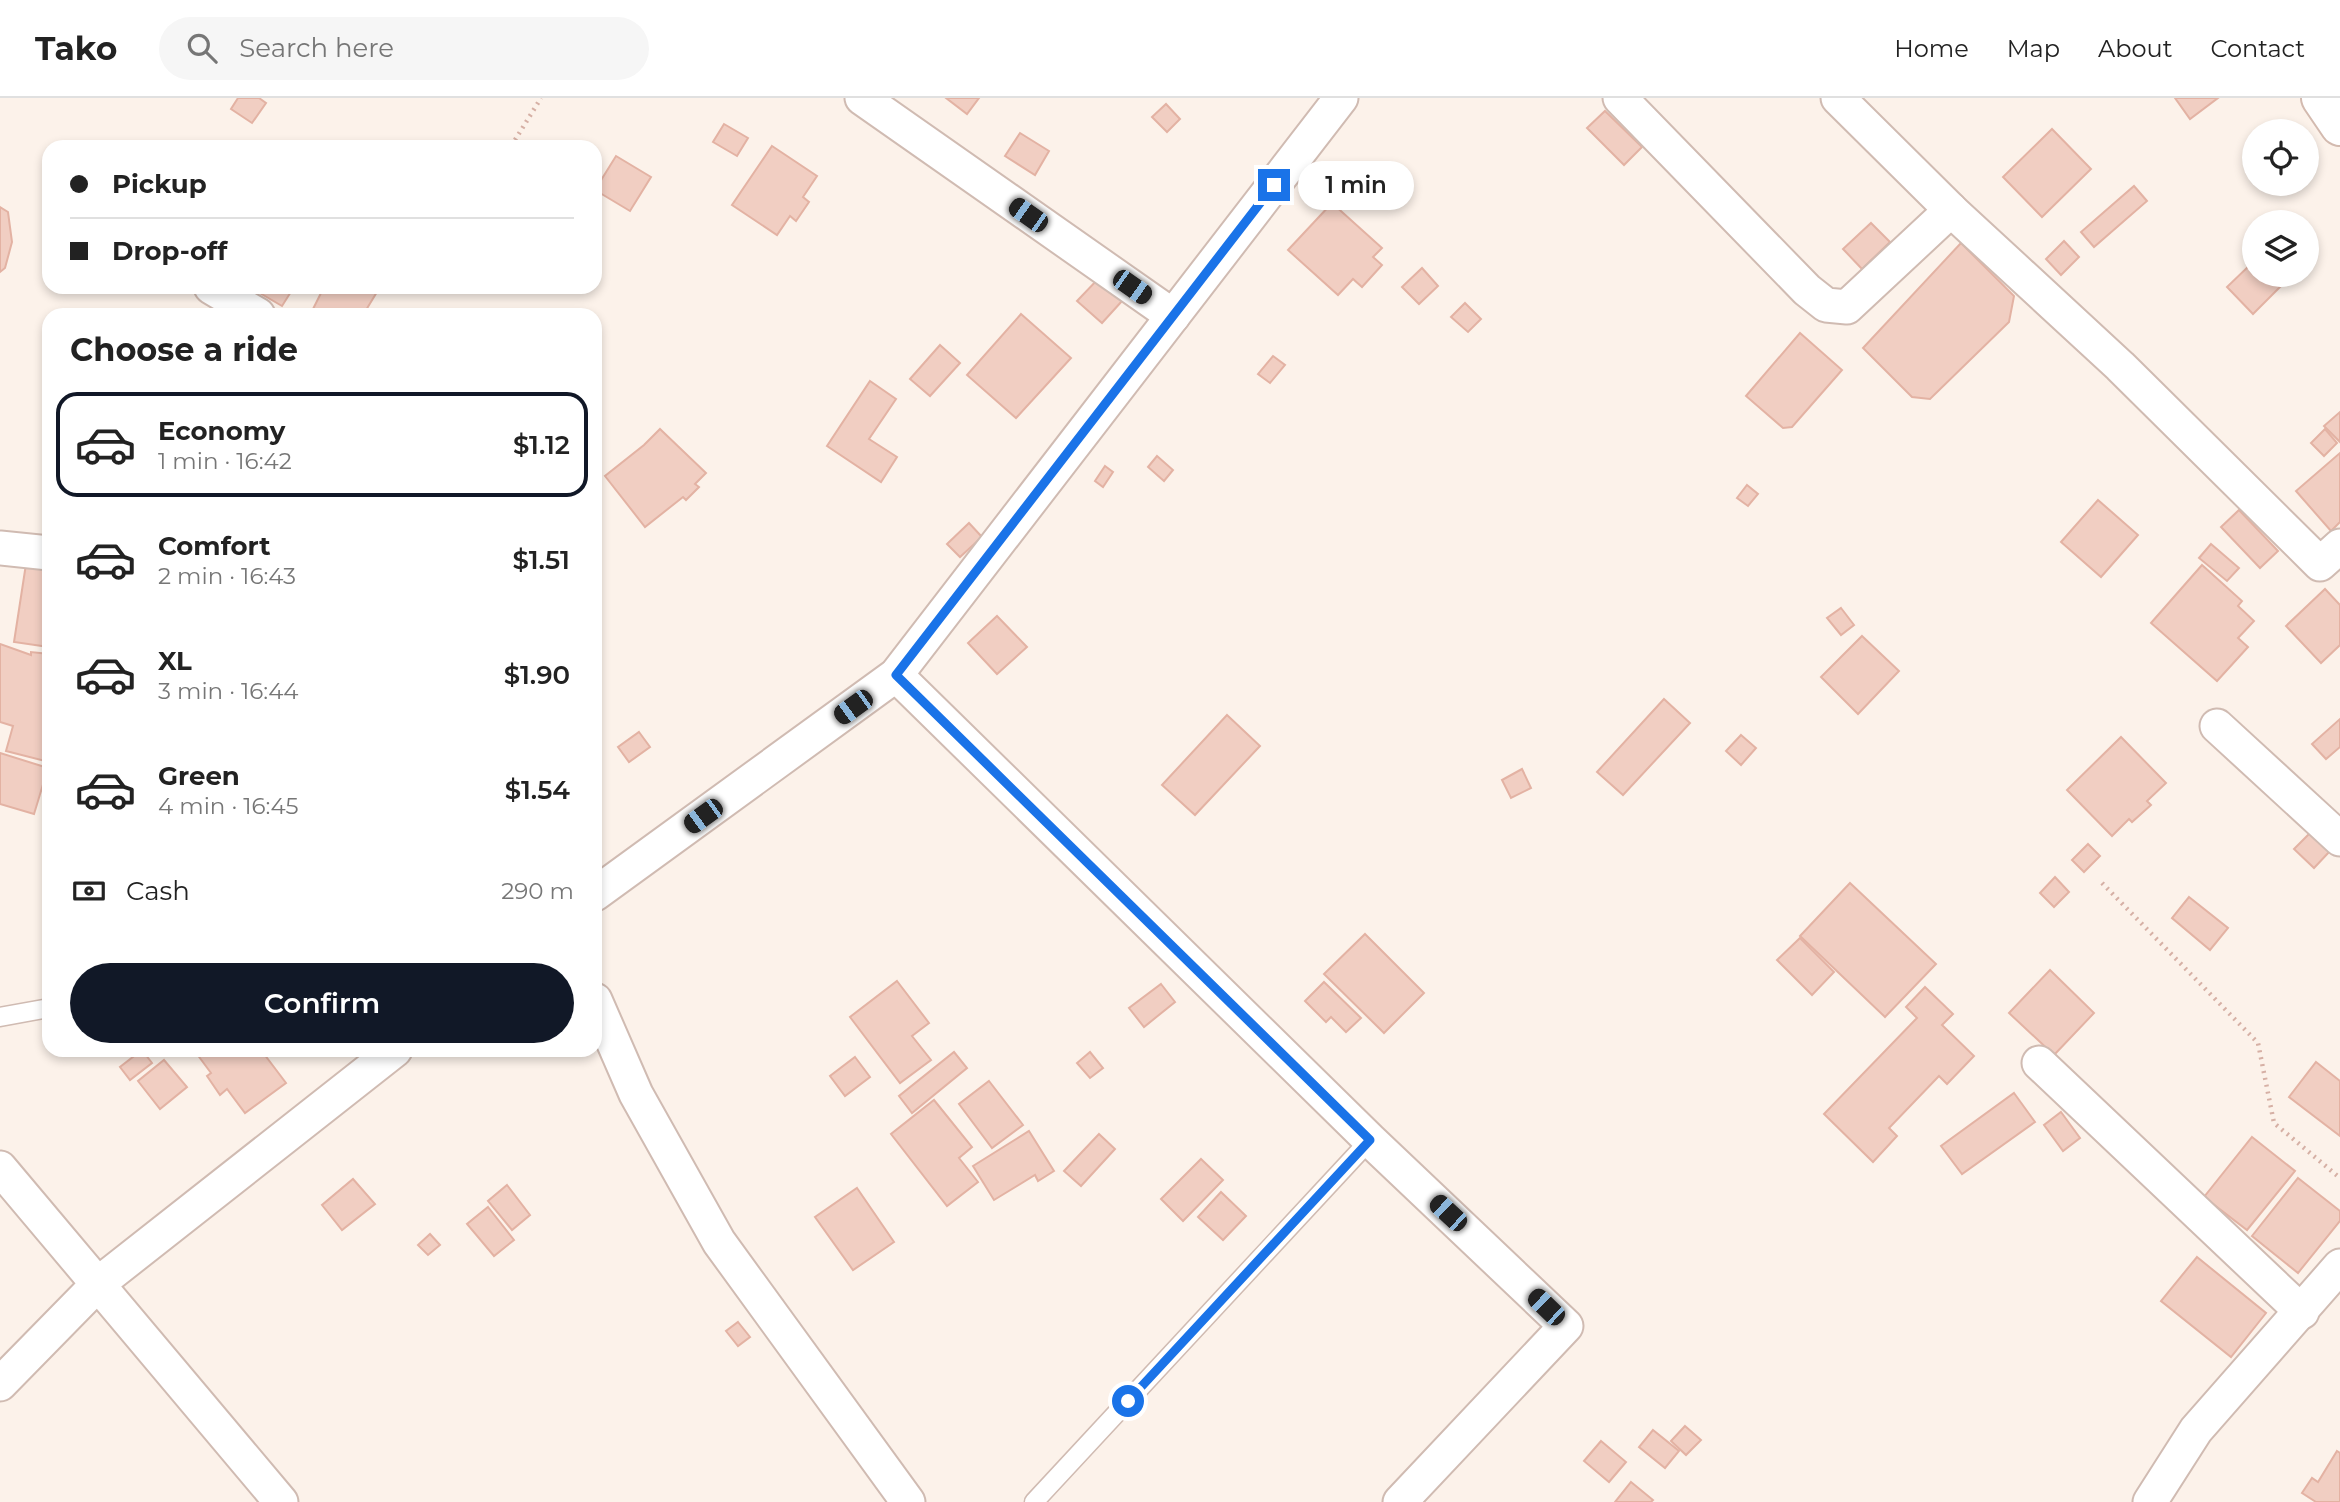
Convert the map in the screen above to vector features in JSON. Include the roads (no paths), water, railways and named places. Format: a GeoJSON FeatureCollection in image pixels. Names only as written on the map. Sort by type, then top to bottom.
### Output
{"type":"FeatureCollection","features":[{"type":"Feature","properties":{"kind":"main road"},"geometry":{"type":"LineString","coordinates":[[2321,98],[2340,126]]}},
{"type":"Feature","properties":{"kind":"street"},"geometry":{"type":"LineString","coordinates":[[862,98],[1173,316]]}},
{"type":"Feature","properties":{"kind":"street"},"geometry":{"type":"LineString","coordinates":[[602,889],[896,675],[1341,98]]}},
{"type":"Feature","properties":{"kind":"street"},"geometry":{"type":"LineString","coordinates":[[1620,98],[1807,289],[1826,305],[1847,307],[1951,210]]}},
{"type":"Feature","properties":{"kind":"street"},"geometry":{"type":"LineString","coordinates":[[1838,98],[1951,210],[2120,366],[2320,564],[2340,546]]}},
{"type":"Feature","properties":{"kind":"street"},"geometry":{"type":"LineString","coordinates":[[223,294],[246,308]]}},
{"type":"Feature","properties":{"kind":"street"},"geometry":{"type":"LineString","coordinates":[[0,548],[42,552]]}},
{"type":"Feature","properties":{"kind":"street"},"geometry":{"type":"LineString","coordinates":[[896,675],[1370,1140],[1566,1326],[1400,1502]]}},
{"type":"Feature","properties":{"kind":"street"},"geometry":{"type":"LineString","coordinates":[[2217,726],[2340,839]]}},
{"type":"Feature","properties":{"kind":"street"},"geometry":{"type":"LineString","coordinates":[[602,1016],[636,1094],[719,1242],[908,1502]]}},
{"type":"Feature","properties":{"kind":"street"},"geometry":{"type":"LineString","coordinates":[[0,1384],[99,1283],[386,1057]]}},
{"type":"Feature","properties":{"kind":"street"},"geometry":{"type":"LineString","coordinates":[[2039,1063],[2302,1312]]}},
{"type":"Feature","properties":{"kind":"street"},"geometry":{"type":"LineString","coordinates":[[0,1168],[281,1502]]}},
{"type":"Feature","properties":{"kind":"street"},"geometry":{"type":"LineString","coordinates":[[2150,1502],[2196,1430],[2340,1266]]}},
{"type":"Feature","properties":{"kind":"lane"},"geometry":{"type":"LineString","coordinates":[[0,1017],[42,1009]]}},
{"type":"Feature","properties":{"kind":"lane"},"geometry":{"type":"LineString","coordinates":[[1034,1502],[1370,1140]]}}]}
